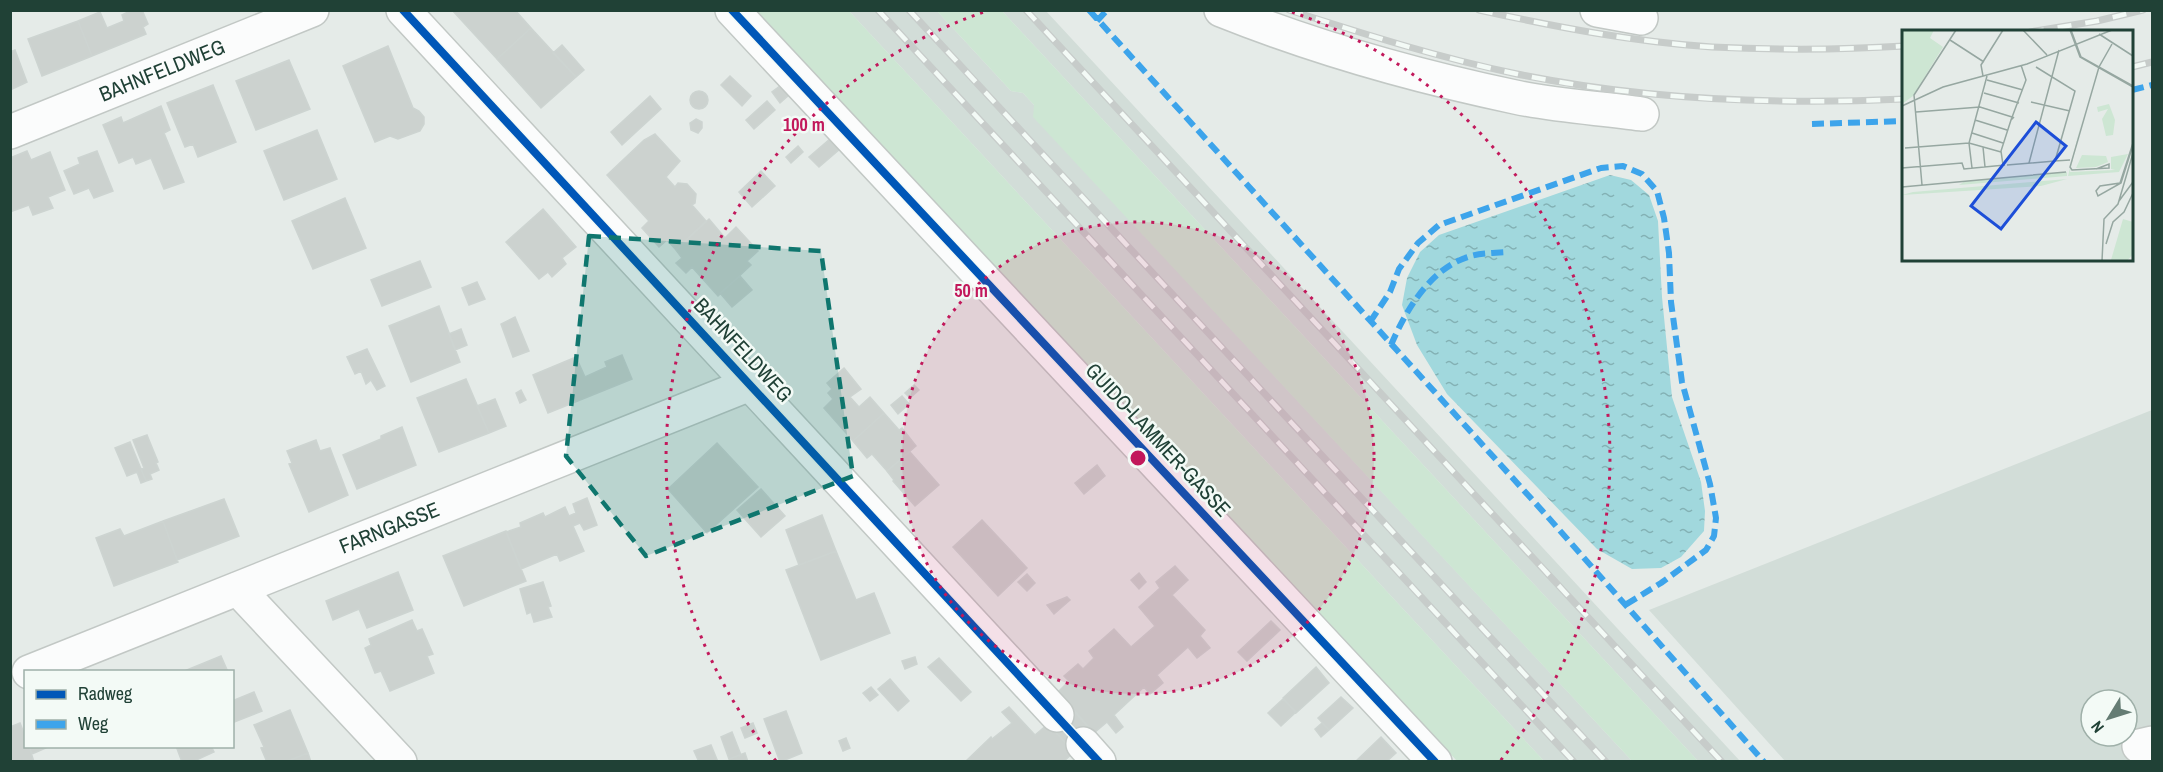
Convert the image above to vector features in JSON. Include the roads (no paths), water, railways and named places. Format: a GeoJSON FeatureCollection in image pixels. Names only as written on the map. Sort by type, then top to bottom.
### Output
{"type":"FeatureCollection","features":[{"type":"Feature","properties":{"kind":"street","name":"BAHNFELDWEG"},"geometry":{"type":"LineString","coordinates":[[10,132],[312,10]]}},
{"type":"Feature","properties":{"kind":"street","name":"BAHNFELDWEG"},"geometry":{"type":"LineString","coordinates":[[403,10],[1057,715]]}},
{"type":"Feature","properties":{"kind":"street","name":"GUIDO-LAMMER-GASSE"},"geometry":{"type":"LineString","coordinates":[[732,10],[1435,762]]}},
{"type":"Feature","properties":{"kind":"street"},"geometry":{"type":"LineString","coordinates":[[1221,10],[1259,26],[1389,67],[1517,98],[1642,114]]}},
{"type":"Feature","properties":{"kind":"street"},"geometry":{"type":"LineString","coordinates":[[1597,10],[1641,18]]}},
{"type":"Feature","properties":{"kind":"street","name":"FARNGASSE"},"geometry":{"type":"LineString","coordinates":[[32,670],[750,384]]}},
{"type":"Feature","properties":{"kind":"street"},"geometry":{"type":"LineString","coordinates":[[238,589],[400,762]]}},
{"type":"Feature","properties":{"kind":"street","name":"FARNGASSE"},"geometry":{"type":"LineString","coordinates":[[10,679],[24,673]]}},
{"type":"Feature","properties":{"kind":"water"},"geometry":{"type":"Polygon","coordinates":[[[1610,175],[1631,180],[1649,195],[1658,221],[1662,297],[1672,397],[1701,482],[1705,511],[1704,531],[1681,557],[1661,568],[1632,569],[1597,549],[1447,394],[1417,345],[1402,305],[1407,278],[1420,252],[1439,235],[1610,175]]]}},
{"type":"Feature","properties":{"kind":"railway"},"geometry":{"type":"LineString","coordinates":[[878,10],[1574,762]]}},
{"type":"Feature","properties":{"kind":"railway"},"geometry":{"type":"LineString","coordinates":[[909,10],[1606,762]]}},
{"type":"Feature","properties":{"kind":"railway"},"geometry":{"type":"LineString","coordinates":[[1026,10],[1722,762]]}},
{"type":"Feature","properties":{"kind":"railway"},"geometry":{"type":"LineString","coordinates":[[1289,10],[1459,61],[1517,74],[1613,90],[1758,101],[1902,99]]}},
{"type":"Feature","properties":{"kind":"railway"},"geometry":{"type":"LineString","coordinates":[[1479,10],[1595,33],[1683,45],[1784,49],[1902,46]]}},
{"type":"Feature","properties":{"kind":"railway"},"geometry":{"type":"LineString","coordinates":[[2042,30],[2097,21],[2143,10]]}},
{"type":"Feature","properties":{"kind":"railway"},"geometry":{"type":"LineString","coordinates":[[2133,67],[2152,62]]}}]}
